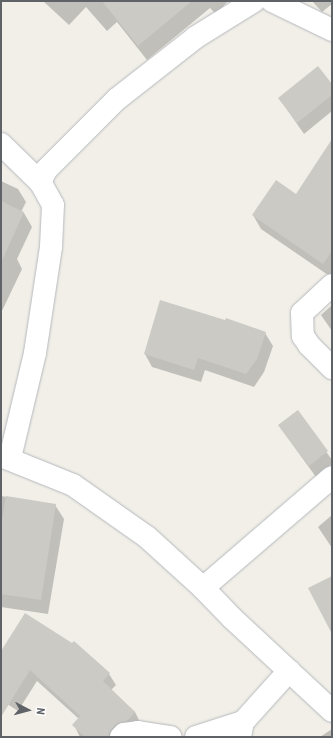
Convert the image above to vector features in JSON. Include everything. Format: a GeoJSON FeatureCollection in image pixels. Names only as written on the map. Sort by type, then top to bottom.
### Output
{"type":"FeatureCollection","features":[{"type":"Feature","properties":{"kind":"street"},"geometry":{"type":"LineString","coordinates":[[40,182],[46,170],[117,99],[196,36],[254,1]]}},
{"type":"Feature","properties":{"kind":"street"},"geometry":{"type":"LineString","coordinates":[[272,1],[332,30]]}},
{"type":"Feature","properties":{"kind":"street"},"geometry":{"type":"LineString","coordinates":[[1,144],[40,182],[54,205],[51,247],[35,353],[5,457],[73,485],[147,537],[203,588],[232,618],[332,711]]}},
{"type":"Feature","properties":{"kind":"street"},"geometry":{"type":"LineString","coordinates":[[332,285],[302,313],[303,336],[309,345],[332,368]]}},
{"type":"Feature","properties":{"kind":"street"},"geometry":{"type":"LineString","coordinates":[[203,588],[332,477]]}},
{"type":"Feature","properties":{"kind":"street"},"geometry":{"type":"LineString","coordinates":[[196,737],[242,730],[289,671]]}},
{"type":"Feature","properties":{"kind":"street"},"geometry":{"type":"LineString","coordinates":[[121,737],[124,734],[138,732],[171,737]]}},
{"type":"Feature","properties":{"kind":"building"},"geometry":{"type":"Polygon","coordinates":[[[102,1],[192,1],[138,46],[102,1]]]}},
{"type":"Feature","properties":{"kind":"building"},"geometry":{"type":"Polygon","coordinates":[[[318,66],[332,84],[332,95],[297,123],[278,98],[318,66]]]}},
{"type":"Feature","properties":{"kind":"building"},"geometry":{"type":"Polygon","coordinates":[[[332,139],[332,251],[323,264],[252,215],[276,180],[296,194],[332,139]]]}},
{"type":"Feature","properties":{"kind":"building"},"geometry":{"type":"Polygon","coordinates":[[[1,201],[24,212],[1,263],[1,201]]]}},
{"type":"Feature","properties":{"kind":"building"},"geometry":{"type":"Polygon","coordinates":[[[160,300],[225,320],[226,318],[266,332],[257,359],[246,374],[198,358],[194,370],[144,354],[160,300]]]}},
{"type":"Feature","properties":{"kind":"building"},"geometry":{"type":"Polygon","coordinates":[[[298,410],[328,451],[309,466],[278,425],[298,410]]]}},
{"type":"Feature","properties":{"kind":"building"},"geometry":{"type":"Polygon","coordinates":[[[6,496],[56,504],[41,600],[1,594],[1,526],[6,496]]]}},
{"type":"Feature","properties":{"kind":"building"},"geometry":{"type":"Polygon","coordinates":[[[332,576],[332,634],[308,588],[332,576]]]}},
{"type":"Feature","properties":{"kind":"building"},"geometry":{"type":"Polygon","coordinates":[[[25,613],[72,643],[74,641],[110,673],[103,681],[135,712],[127,721],[115,725],[109,733],[109,737],[85,737],[72,725],[80,716],[30,670],[1,717],[1,651],[25,613]]]}}]}
